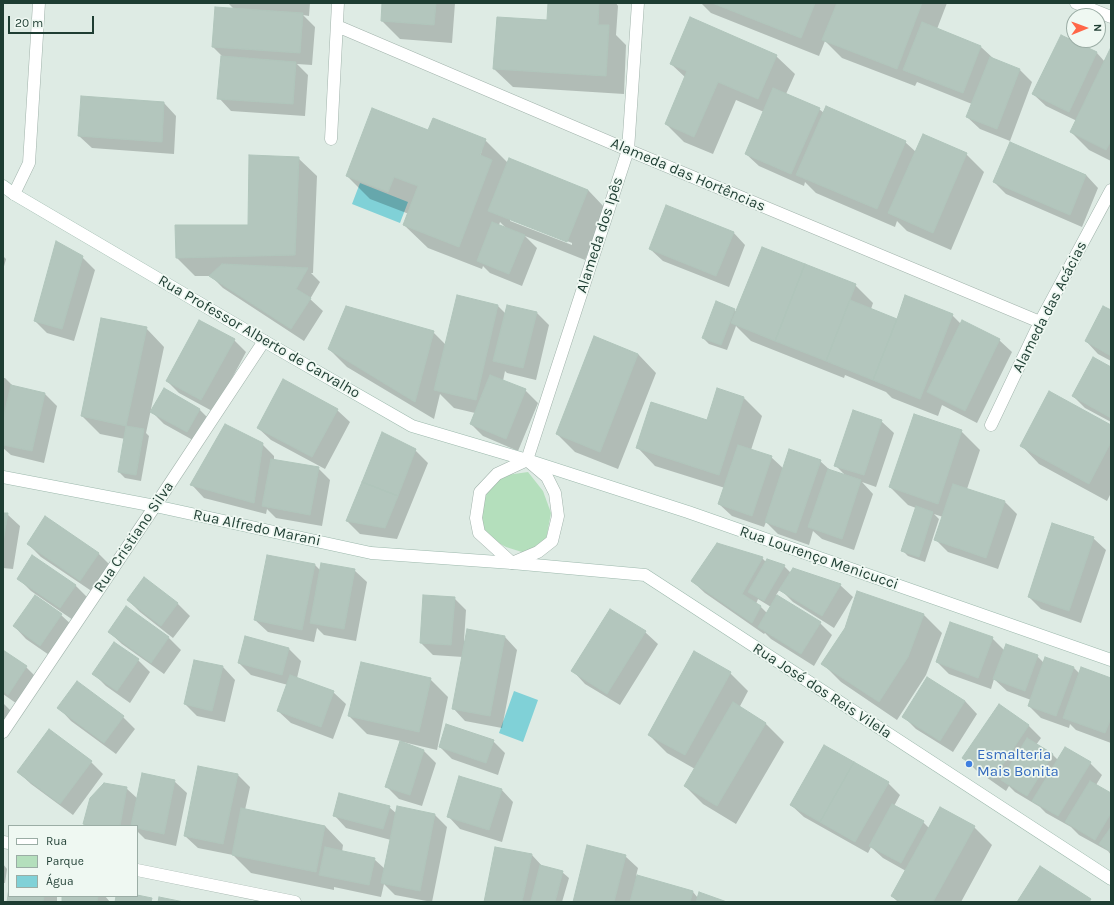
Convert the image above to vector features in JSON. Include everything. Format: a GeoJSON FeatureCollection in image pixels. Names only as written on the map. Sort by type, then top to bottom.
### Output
{"type":"FeatureCollection","features":[{"type":"Feature","properties":{"kind":"street"},"geometry":{"type":"LineString","coordinates":[[14,194],[29,163],[39,3]]}},
{"type":"Feature","properties":{"kind":"street"},"geometry":{"type":"LineString","coordinates":[[331,139],[338,3]]}},
{"type":"Feature","properties":{"kind":"street","name":"Alameda dos Ipês"},"geometry":{"type":"LineString","coordinates":[[527,460],[628,150],[638,3]]}},
{"type":"Feature","properties":{"kind":"street"},"geometry":{"type":"LineString","coordinates":[[1076,3],[1111,17]]}},
{"type":"Feature","properties":{"kind":"street","name":"Alameda das Hortências"},"geometry":{"type":"LineString","coordinates":[[337,26],[628,150],[1040,322]]}},
{"type":"Feature","properties":{"kind":"street","name":"Rua Professor Alberto de Carvalho"},"geometry":{"type":"LineString","coordinates":[[3,186],[14,194],[264,341],[412,426],[527,460]]}},
{"type":"Feature","properties":{"kind":"street","name":"Alameda das Acácias"},"geometry":{"type":"LineString","coordinates":[[991,425],[1040,322],[1111,190]]}},
{"type":"Feature","properties":{"kind":"street","name":"Rua Cristiano Silva"},"geometry":{"type":"LineString","coordinates":[[3,732],[264,341]]}},
{"type":"Feature","properties":{"kind":"street"},"geometry":{"type":"LineString","coordinates":[[527,460],[547,477],[555,493],[558,516],[552,541],[538,552],[512,563],[479,534],[476,518],[480,492],[497,474],[527,460]]}},
{"type":"Feature","properties":{"kind":"street","name":"Rua Lourenço Menicucci"},"geometry":{"type":"LineString","coordinates":[[527,460],[688,512],[1111,660]]}},
{"type":"Feature","properties":{"kind":"street","name":"Rua Alfredo Marani"},"geometry":{"type":"LineString","coordinates":[[3,477],[155,506],[371,553],[512,563]]}},
{"type":"Feature","properties":{"kind":"street","name":"Rua José dos Reis Vilela"},"geometry":{"type":"LineString","coordinates":[[512,563],[645,575],[1111,879]]}},
{"type":"Feature","properties":{"kind":"street"},"geometry":{"type":"LineString","coordinates":[[138,870],[295,902]]}},
{"type":"Feature","properties":{"kind":"green space"},"geometry":{"type":"Polygon","coordinates":[[[528,472],[543,491],[551,513],[546,540],[525,553],[506,547],[491,539],[481,527],[480,514],[485,497],[496,479],[507,475],[528,472]]]}},
{"type":"Feature","properties":{"kind":"water"},"geometry":{"type":"Polygon","coordinates":[[[360,183],[408,202],[400,223],[352,204],[360,183]]]}},
{"type":"Feature","properties":{"kind":"water"},"geometry":{"type":"Polygon","coordinates":[[[514,691],[538,700],[523,742],[499,733],[514,691]]]}},
{"type":"Feature","properties":{"kind":"building"},"geometry":{"type":"Polygon","coordinates":[[[382,3],[436,3],[434,25],[381,21],[382,3]]]}},
{"type":"Feature","properties":{"kind":"building"},"geometry":{"type":"Polygon","coordinates":[[[548,3],[599,3],[598,25],[609,25],[606,76],[493,69],[497,17],[547,20],[548,3]]]}},
{"type":"Feature","properties":{"kind":"building"},"geometry":{"type":"Polygon","coordinates":[[[712,3],[815,3],[801,38],[712,3]]]}},
{"type":"Feature","properties":{"kind":"building"},"geometry":{"type":"Polygon","coordinates":[[[837,3],[922,3],[897,69],[822,40],[837,3]]]}},
{"type":"Feature","properties":{"kind":"building"},"geometry":{"type":"Polygon","coordinates":[[[215,7],[303,13],[300,53],[212,47],[215,7]]]}},
{"type":"Feature","properties":{"kind":"building"},"geometry":{"type":"Polygon","coordinates":[[[690,17],[777,55],[758,99],[718,82],[694,137],[665,124],[687,71],[670,64],[690,17]]]}},
{"type":"Feature","properties":{"kind":"building"},"geometry":{"type":"Polygon","coordinates":[[[922,22],[981,46],[963,93],[903,70],[922,22]]]}},
{"type":"Feature","properties":{"kind":"building"},"geometry":{"type":"Polygon","coordinates":[[[1061,35],[1066,37],[1066,48],[1089,48],[1097,52],[1069,112],[1032,94],[1061,35]]]}},
{"type":"Feature","properties":{"kind":"building"},"geometry":{"type":"Polygon","coordinates":[[[1111,47],[1111,141],[1106,150],[1070,132],[1111,47]]]}},
{"type":"Feature","properties":{"kind":"building"},"geometry":{"type":"Polygon","coordinates":[[[221,56],[296,62],[293,104],[217,99],[221,56]]]}},
{"type":"Feature","properties":{"kind":"building"},"geometry":{"type":"Polygon","coordinates":[[[990,57],[1020,69],[997,129],[966,117],[990,57]]]}},
{"type":"Feature","properties":{"kind":"building"},"geometry":{"type":"Polygon","coordinates":[[[773,88],[820,108],[791,174],[745,154],[773,88]]]}},
{"type":"Feature","properties":{"kind":"building"},"geometry":{"type":"Polygon","coordinates":[[[81,96],[164,102],[162,142],[78,136],[81,96]]]}},
{"type":"Feature","properties":{"kind":"building"},"geometry":{"type":"Polygon","coordinates":[[[826,106],[906,141],[877,209],[796,175],[826,106]]]}},
{"type":"Feature","properties":{"kind":"building"},"geometry":{"type":"Polygon","coordinates":[[[372,108],[428,130],[433,118],[486,139],[480,155],[492,160],[459,247],[403,225],[418,186],[394,177],[388,192],[346,176],[372,108]]]}},
{"type":"Feature","properties":{"kind":"building"},"geometry":{"type":"Polygon","coordinates":[[[923,134],[967,153],[933,233],[888,213],[923,134]]]}},
{"type":"Feature","properties":{"kind":"building"},"geometry":{"type":"Polygon","coordinates":[[[1010,142],[1086,175],[1070,215],[993,182],[1010,142]]]}},
{"type":"Feature","properties":{"kind":"building"},"geometry":{"type":"Polygon","coordinates":[[[249,155],[299,157],[295,255],[176,258],[175,225],[248,225],[249,155]]]}},
{"type":"Feature","properties":{"kind":"building"},"geometry":{"type":"Polygon","coordinates":[[[509,158],[588,190],[567,242],[488,211],[509,158]]]}},
{"type":"Feature","properties":{"kind":"building"},"geometry":{"type":"Polygon","coordinates":[[[666,205],[734,232],[716,276],[649,249],[666,205]]]}},
{"type":"Feature","properties":{"kind":"building"},"geometry":{"type":"Polygon","coordinates":[[[492,222],[525,235],[509,274],[477,261],[492,222]]]}},
{"type":"Feature","properties":{"kind":"building"},"geometry":{"type":"Polygon","coordinates":[[[56,241],[83,256],[62,329],[34,321],[56,241]]]}},
{"type":"Feature","properties":{"kind":"building"},"geometry":{"type":"Polygon","coordinates":[[[762,247],[805,264],[775,341],[731,323],[762,247]]]}},
{"type":"Feature","properties":{"kind":"building"},"geometry":{"type":"Polygon","coordinates":[[[222,264],[308,268],[296,289],[311,298],[291,329],[209,276],[222,264]]]}},
{"type":"Feature","properties":{"kind":"building"},"geometry":{"type":"Polygon","coordinates":[[[805,264],[856,284],[826,361],[775,341],[805,264]]]}},
{"type":"Feature","properties":{"kind":"building"},"geometry":{"type":"Polygon","coordinates":[[[457,295],[498,305],[476,400],[434,390],[457,295]]]}},
{"type":"Feature","properties":{"kind":"building"},"geometry":{"type":"Polygon","coordinates":[[[905,295],[953,314],[920,399],[873,380],[905,295]]]}},
{"type":"Feature","properties":{"kind":"building"},"geometry":{"type":"Polygon","coordinates":[[[850,300],[897,319],[873,380],[826,361],[850,300]]]}},
{"type":"Feature","properties":{"kind":"building"},"geometry":{"type":"Polygon","coordinates":[[[716,301],[735,309],[721,345],[702,338],[716,301]]]}},
{"type":"Feature","properties":{"kind":"building"},"geometry":{"type":"Polygon","coordinates":[[[507,305],[537,312],[523,368],[493,361],[507,305]]]}},
{"type":"Feature","properties":{"kind":"building"},"geometry":{"type":"Polygon","coordinates":[[[346,306],[434,331],[415,402],[328,349],[346,306]]]}},
{"type":"Feature","properties":{"kind":"building"},"geometry":{"type":"Polygon","coordinates":[[[1103,306],[1111,310],[1111,356],[1085,341],[1103,306]]]}},
{"type":"Feature","properties":{"kind":"building"},"geometry":{"type":"Polygon","coordinates":[[[101,318],[147,327],[126,426],[81,416],[101,318]]]}},
{"type":"Feature","properties":{"kind":"building"},"geometry":{"type":"Polygon","coordinates":[[[199,320],[235,339],[201,400],[166,381],[199,320]]]}},
{"type":"Feature","properties":{"kind":"building"},"geometry":{"type":"Polygon","coordinates":[[[962,320],[1000,339],[965,411],[927,392],[962,320]]]}},
{"type":"Feature","properties":{"kind":"building"},"geometry":{"type":"Polygon","coordinates":[[[594,336],[638,354],[600,452],[556,434],[594,336]]]}},
{"type":"Feature","properties":{"kind":"building"},"geometry":{"type":"Polygon","coordinates":[[[1093,357],[1111,367],[1111,418],[1072,396],[1093,357]]]}},
{"type":"Feature","properties":{"kind":"building"},"geometry":{"type":"Polygon","coordinates":[[[490,375],[526,389],[506,439],[470,424],[490,375]]]}},
{"type":"Feature","properties":{"kind":"building"},"geometry":{"type":"Polygon","coordinates":[[[283,379],[338,409],[312,457],[257,428],[283,379]]]}},
{"type":"Feature","properties":{"kind":"building"},"geometry":{"type":"Polygon","coordinates":[[[11,385],[45,393],[32,451],[3,445],[3,419],[11,385]]]}},
{"type":"Feature","properties":{"kind":"building"},"geometry":{"type":"Polygon","coordinates":[[[164,388],[200,409],[187,432],[150,412],[164,388]]]}},
{"type":"Feature","properties":{"kind":"building"},"geometry":{"type":"Polygon","coordinates":[[[717,388],[744,397],[719,475],[636,448],[651,402],[707,420],[717,388]]]}},
{"type":"Feature","properties":{"kind":"building"},"geometry":{"type":"Polygon","coordinates":[[[1049,391],[1111,425],[1111,442],[1089,484],[1020,446],[1049,391]]]}},
{"type":"Feature","properties":{"kind":"building"},"geometry":{"type":"Polygon","coordinates":[[[853,410],[882,420],[864,475],[834,466],[853,410]]]}},
{"type":"Feature","properties":{"kind":"building"},"geometry":{"type":"Polygon","coordinates":[[[914,414],[962,430],[938,504],[889,487],[914,414]]]}},
{"type":"Feature","properties":{"kind":"building"},"geometry":{"type":"Polygon","coordinates":[[[225,424],[263,443],[254,503],[190,485],[225,424]]]}},
{"type":"Feature","properties":{"kind":"building"},"geometry":{"type":"Polygon","coordinates":[[[126,426],[144,429],[136,475],[118,472],[126,426]]]}},
{"type":"Feature","properties":{"kind":"building"},"geometry":{"type":"Polygon","coordinates":[[[382,432],[416,449],[398,496],[362,482],[382,432]]]}},
{"type":"Feature","properties":{"kind":"building"},"geometry":{"type":"Polygon","coordinates":[[[738,445],[772,456],[752,516],[718,504],[738,445]]]}},
{"type":"Feature","properties":{"kind":"building"},"geometry":{"type":"Polygon","coordinates":[[[789,449],[821,460],[796,533],[765,522],[789,449]]]}},
{"type":"Feature","properties":{"kind":"building"},"geometry":{"type":"Polygon","coordinates":[[[271,459],[319,467],[310,515],[262,506],[271,459]]]}},
{"type":"Feature","properties":{"kind":"building"},"geometry":{"type":"Polygon","coordinates":[[[828,469],[861,480],[842,539],[808,527],[828,469]]]}},
{"type":"Feature","properties":{"kind":"building"},"geometry":{"type":"Polygon","coordinates":[[[362,482],[398,496],[385,528],[346,521],[362,482]]]}},
{"type":"Feature","properties":{"kind":"building"},"geometry":{"type":"Polygon","coordinates":[[[953,484],[1005,501],[986,558],[934,540],[953,484]]]}},
{"type":"Feature","properties":{"kind":"building"},"geometry":{"type":"Polygon","coordinates":[[[916,506],[933,512],[919,557],[901,551],[916,506]]]}},
{"type":"Feature","properties":{"kind":"building"},"geometry":{"type":"Polygon","coordinates":[[[3,513],[8,513],[3,542],[3,513]]]}},
{"type":"Feature","properties":{"kind":"building"},"geometry":{"type":"Polygon","coordinates":[[[45,516],[99,553],[80,581],[27,544],[45,516]]]}},
{"type":"Feature","properties":{"kind":"building"},"geometry":{"type":"Polygon","coordinates":[[[1052,523],[1094,537],[1069,611],[1028,597],[1052,523]]]}},
{"type":"Feature","properties":{"kind":"building"},"geometry":{"type":"Polygon","coordinates":[[[717,543],[763,557],[742,594],[761,606],[752,623],[691,581],[717,543]]]}},
{"type":"Feature","properties":{"kind":"building"},"geometry":{"type":"Polygon","coordinates":[[[32,555],[76,585],[60,608],[17,579],[32,555]]]}},
{"type":"Feature","properties":{"kind":"building"},"geometry":{"type":"Polygon","coordinates":[[[267,555],[315,564],[302,630],[254,620],[267,555]]]}},
{"type":"Feature","properties":{"kind":"building"},"geometry":{"type":"Polygon","coordinates":[[[767,559],[785,565],[764,601],[748,592],[767,559]]]}},
{"type":"Feature","properties":{"kind":"building"},"geometry":{"type":"Polygon","coordinates":[[[321,563],[355,569],[344,629],[310,623],[321,563]]]}},
{"type":"Feature","properties":{"kind":"building"},"geometry":{"type":"Polygon","coordinates":[[[793,568],[841,584],[822,616],[779,590],[793,568]]]}},
{"type":"Feature","properties":{"kind":"building"},"geometry":{"type":"Polygon","coordinates":[[[144,577],[178,603],[161,626],[127,600],[144,577]]]}},
{"type":"Feature","properties":{"kind":"building"},"geometry":{"type":"Polygon","coordinates":[[[857,591],[924,614],[908,657],[879,702],[821,664],[845,628],[857,591]]]}},
{"type":"Feature","properties":{"kind":"building"},"geometry":{"type":"Polygon","coordinates":[[[35,595],[62,614],[40,646],[13,626],[35,595]]]}},
{"type":"Feature","properties":{"kind":"building"},"geometry":{"type":"Polygon","coordinates":[[[423,595],[455,597],[451,645],[420,643],[423,595]]]}},
{"type":"Feature","properties":{"kind":"building"},"geometry":{"type":"Polygon","coordinates":[[[777,595],[821,622],[801,654],[758,627],[777,595]]]}},
{"type":"Feature","properties":{"kind":"building"},"geometry":{"type":"Polygon","coordinates":[[[126,606],[169,637],[151,663],[108,632],[126,606]]]}},
{"type":"Feature","properties":{"kind":"building"},"geometry":{"type":"Polygon","coordinates":[[[610,609],[646,631],[607,694],[571,671],[610,609]]]}},
{"type":"Feature","properties":{"kind":"building"},"geometry":{"type":"Polygon","coordinates":[[[950,622],[993,637],[978,678],[936,662],[950,622]]]}},
{"type":"Feature","properties":{"kind":"building"},"geometry":{"type":"Polygon","coordinates":[[[467,629],[505,636],[490,716],[452,709],[467,629]]]}},
{"type":"Feature","properties":{"kind":"building"},"geometry":{"type":"Polygon","coordinates":[[[245,636],[289,648],[282,675],[238,663],[245,636]]]}},
{"type":"Feature","properties":{"kind":"building"},"geometry":{"type":"Polygon","coordinates":[[[114,642],[139,659],[117,691],[92,674],[114,642]]]}},
{"type":"Feature","properties":{"kind":"building"},"geometry":{"type":"Polygon","coordinates":[[[1006,644],[1038,655],[1025,691],[993,679],[1006,644]]]}},
{"type":"Feature","properties":{"kind":"building"},"geometry":{"type":"Polygon","coordinates":[[[3,650],[27,666],[8,695],[3,691],[3,650]]]}},
{"type":"Feature","properties":{"kind":"building"},"geometry":{"type":"Polygon","coordinates":[[[694,651],[731,672],[685,755],[648,735],[694,651]]]}},
{"type":"Feature","properties":{"kind":"building"},"geometry":{"type":"Polygon","coordinates":[[[1045,657],[1074,667],[1056,716],[1028,706],[1045,657]]]}},
{"type":"Feature","properties":{"kind":"building"},"geometry":{"type":"Polygon","coordinates":[[[194,660],[223,666],[212,711],[184,704],[194,660]]]}},
{"type":"Feature","properties":{"kind":"building"},"geometry":{"type":"Polygon","coordinates":[[[361,662],[431,678],[419,732],[348,716],[361,662]]]}},
{"type":"Feature","properties":{"kind":"building"},"geometry":{"type":"Polygon","coordinates":[[[1081,667],[1111,678],[1111,718],[1105,733],[1063,718],[1081,667]]]}},
{"type":"Feature","properties":{"kind":"building"},"geometry":{"type":"Polygon","coordinates":[[[290,675],[334,691],[321,727],[277,711],[290,675]]]}},
{"type":"Feature","properties":{"kind":"building"},"geometry":{"type":"Polygon","coordinates":[[[927,677],[965,701],[940,741],[902,717],[927,677]]]}},
{"type":"Feature","properties":{"kind":"building"},"geometry":{"type":"Polygon","coordinates":[[[77,681],[124,716],[104,743],[57,708],[77,681]]]}},
{"type":"Feature","properties":{"kind":"building"},"geometry":{"type":"Polygon","coordinates":[[[733,702],[766,723],[717,806],[684,786],[733,702]]]}},
{"type":"Feature","properties":{"kind":"building"},"geometry":{"type":"Polygon","coordinates":[[[999,704],[1029,725],[993,779],[962,758],[999,704]]]}},
{"type":"Feature","properties":{"kind":"building"},"geometry":{"type":"Polygon","coordinates":[[[446,724],[494,740],[486,763],[439,747],[446,724]]]}},
{"type":"Feature","properties":{"kind":"building"},"geometry":{"type":"Polygon","coordinates":[[[49,729],[92,761],[60,804],[17,772],[49,729]]]}},
{"type":"Feature","properties":{"kind":"building"},"geometry":{"type":"Polygon","coordinates":[[[1027,738],[1053,754],[1027,796],[1001,780],[1027,738]]]}},
{"type":"Feature","properties":{"kind":"building"},"geometry":{"type":"Polygon","coordinates":[[[400,741],[424,750],[410,795],[385,787],[400,741]]]}},
{"type":"Feature","properties":{"kind":"building"},"geometry":{"type":"Polygon","coordinates":[[[824,745],[854,762],[820,822],[790,805],[824,745]]]}},
{"type":"Feature","properties":{"kind":"building"},"geometry":{"type":"Polygon","coordinates":[[[1065,747],[1091,762],[1058,816],[1032,801],[1065,747]]]}},
{"type":"Feature","properties":{"kind":"building"},"geometry":{"type":"Polygon","coordinates":[[[854,762],[889,782],[855,842],[820,822],[854,762]]]}},
{"type":"Feature","properties":{"kind":"building"},"geometry":{"type":"Polygon","coordinates":[[[198,766],[238,774],[223,844],[184,836],[198,766]]]}},
{"type":"Feature","properties":{"kind":"building"},"geometry":{"type":"Polygon","coordinates":[[[142,773],[175,780],[164,834],[138,828],[138,825],[131,825],[142,773]]]}},
{"type":"Feature","properties":{"kind":"building"},"geometry":{"type":"Polygon","coordinates":[[[459,776],[502,789],[489,830],[447,817],[459,776]]]}},
{"type":"Feature","properties":{"kind":"building"},"geometry":{"type":"Polygon","coordinates":[[[1090,781],[1111,793],[1111,813],[1095,840],[1065,822],[1090,781]]]}},
{"type":"Feature","properties":{"kind":"building"},"geometry":{"type":"Polygon","coordinates":[[[104,783],[127,787],[120,825],[83,824],[90,798],[104,783]]]}},
{"type":"Feature","properties":{"kind":"building"},"geometry":{"type":"Polygon","coordinates":[[[339,793],[390,806],[383,829],[333,816],[339,793]]]}},
{"type":"Feature","properties":{"kind":"building"},"geometry":{"type":"Polygon","coordinates":[[[892,804],[924,821],[901,863],[869,846],[892,804]]]}},
{"type":"Feature","properties":{"kind":"building"},"geometry":{"type":"Polygon","coordinates":[[[397,806],[435,814],[420,891],[381,883],[397,806]]]}},
{"type":"Feature","properties":{"kind":"building"},"geometry":{"type":"Polygon","coordinates":[[[940,807],[975,826],[933,902],[901,902],[891,896],[940,807]]]}},
{"type":"Feature","properties":{"kind":"building"},"geometry":{"type":"Polygon","coordinates":[[[241,808],[325,826],[316,872],[232,855],[241,808]]]}},
{"type":"Feature","properties":{"kind":"building"},"geometry":{"type":"Polygon","coordinates":[[[1111,827],[1111,852],[1099,844],[1111,827]]]}},
{"type":"Feature","properties":{"kind":"building"},"geometry":{"type":"Polygon","coordinates":[[[587,845],[626,855],[614,902],[573,902],[587,845]]]}},
{"type":"Feature","properties":{"kind":"building"},"geometry":{"type":"Polygon","coordinates":[[[325,847],[375,858],[369,885],[319,875],[325,847]]]}},
{"type":"Feature","properties":{"kind":"building"},"geometry":{"type":"Polygon","coordinates":[[[495,847],[532,854],[522,902],[484,902],[495,847]]]}},
{"type":"Feature","properties":{"kind":"building"},"geometry":{"type":"Polygon","coordinates":[[[540,865],[563,871],[555,902],[531,901],[540,865]]]}},
{"type":"Feature","properties":{"kind":"building"},"geometry":{"type":"Polygon","coordinates":[[[1040,866],[1091,899],[1089,902],[1017,902],[1040,866]]]}},
{"type":"Feature","properties":{"kind":"building"},"geometry":{"type":"Polygon","coordinates":[[[637,875],[693,891],[690,902],[630,902],[637,875]]]}},
{"type":"Feature","properties":{"kind":"building"},"geometry":{"type":"Polygon","coordinates":[[[699,892],[727,902],[696,902],[699,892]]]}},
{"type":"Feature","properties":{"kind":"building"},"geometry":{"type":"Polygon","coordinates":[[[8,895],[8,897],[44,897],[43,902],[7,902],[8,895]]]}},
{"type":"Feature","properties":{"kind":"building"},"geometry":{"type":"Polygon","coordinates":[[[138,895],[152,898],[151,902],[115,902],[116,897],[138,897],[138,895]]]}},
{"type":"Feature","properties":{"kind":"building"},"geometry":{"type":"Polygon","coordinates":[[[62,897],[98,897],[97,902],[62,902],[62,897]]]}},
{"type":"Feature","properties":{"kind":"building"},"geometry":{"type":"Polygon","coordinates":[[[159,897],[184,902],[158,902],[159,897]]]}},
{"type":"Feature","properties":{"kind":"place","name":"Esmalteria Mais Bonita"},"geometry":{"type":"Point","coordinates":[969,764]}}]}
